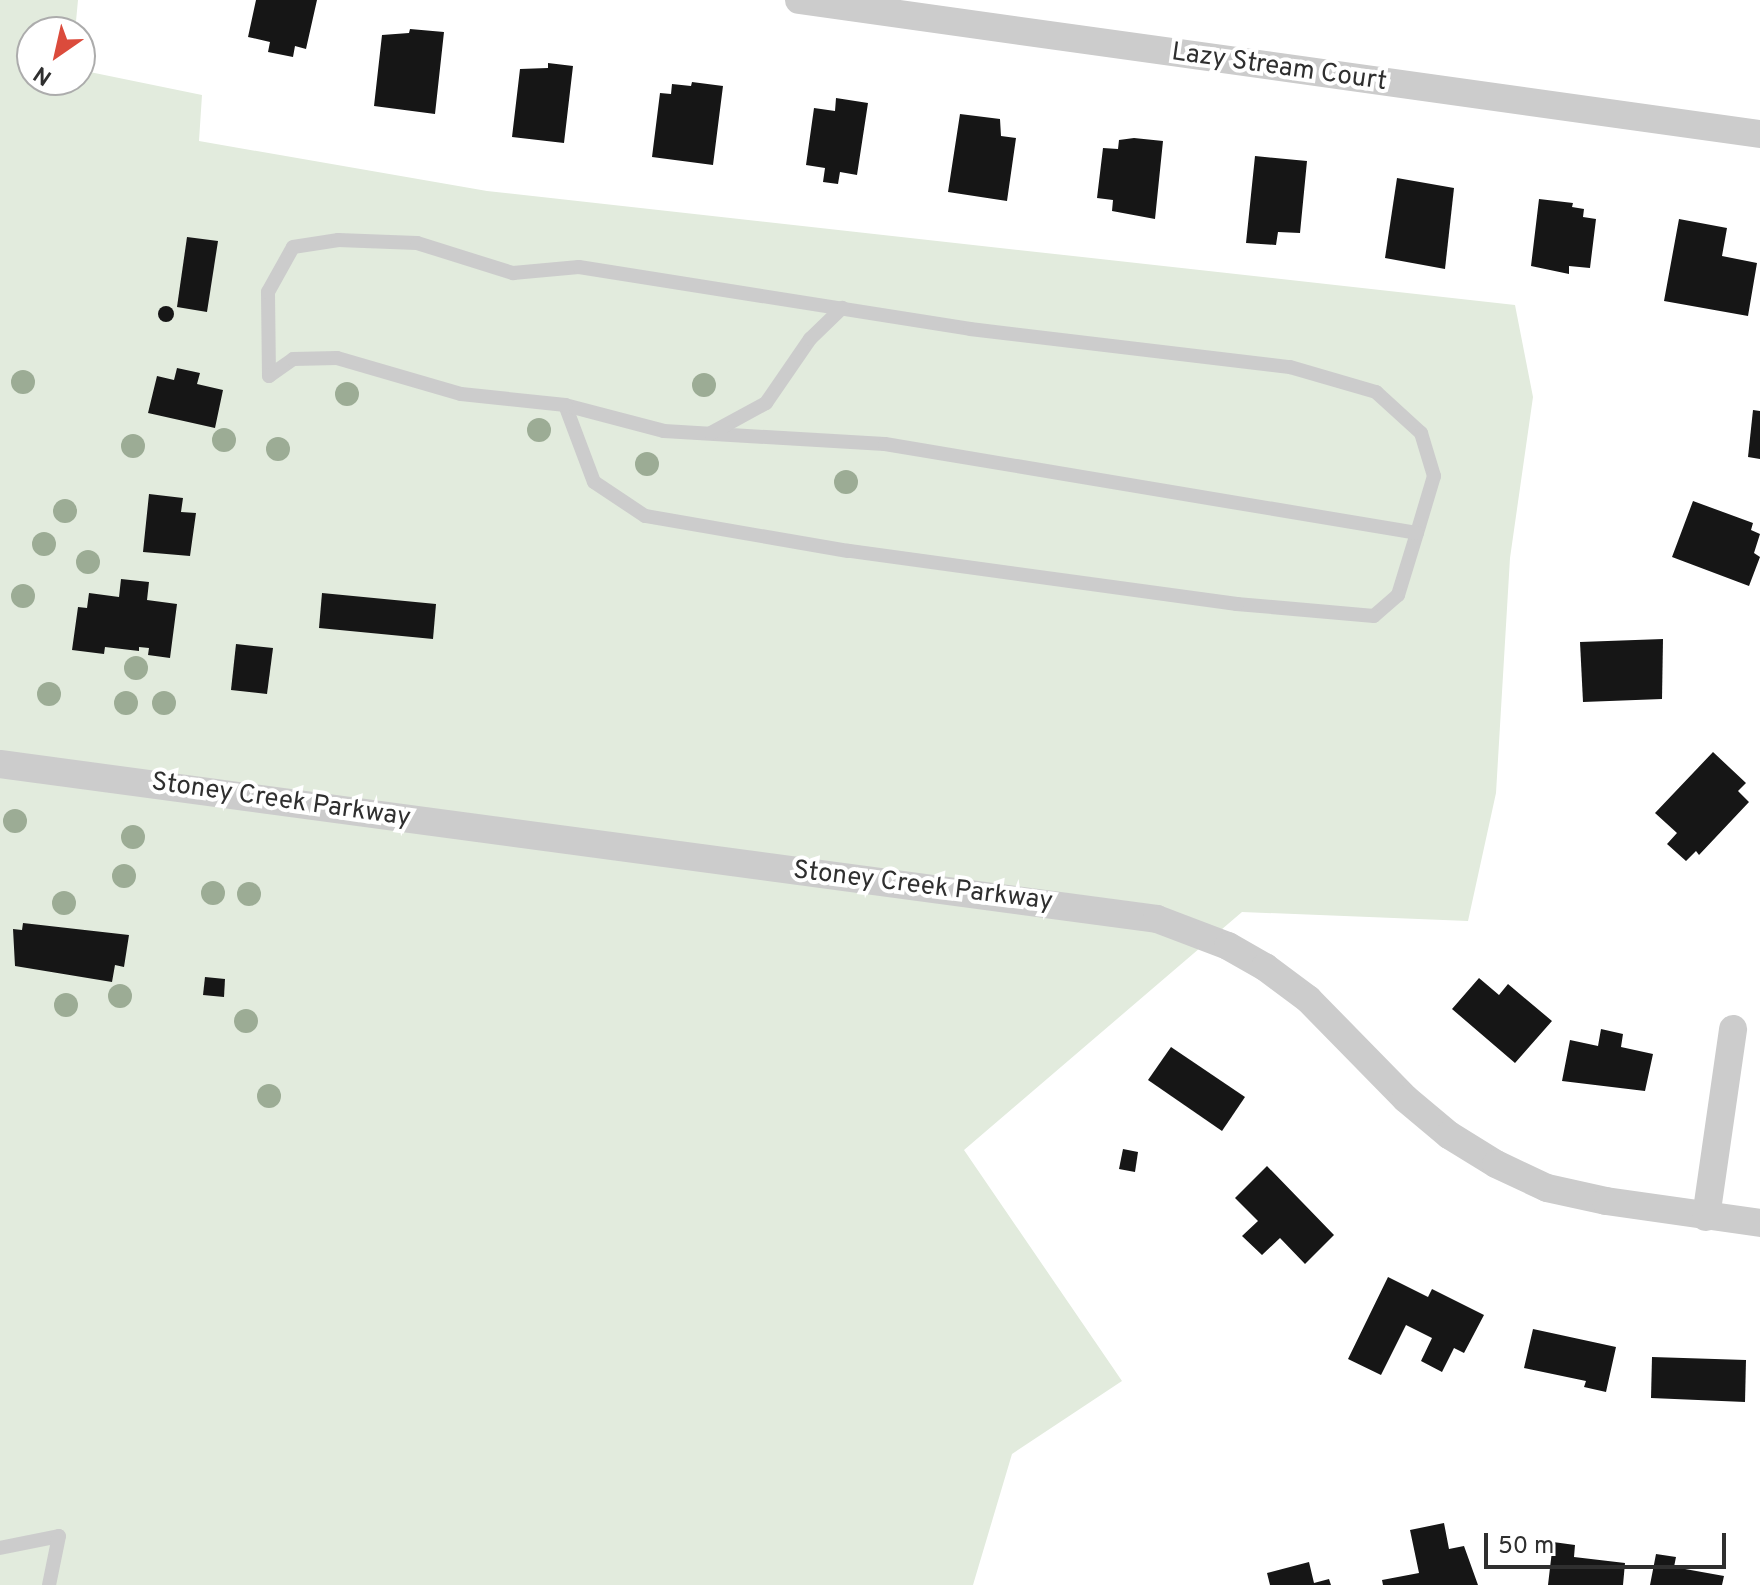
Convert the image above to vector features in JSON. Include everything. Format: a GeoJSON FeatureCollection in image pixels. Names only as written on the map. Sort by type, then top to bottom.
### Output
{"type":"FeatureCollection","features":[{"type":"Feature","properties":{"kind":"street","name":"Lazy Stream Court"},"geometry":{"type":"LineString","coordinates":[[799,0],[1760,134]]}},
{"type":"Feature","properties":{"kind":"street","name":"Stoney Creek Parkway"},"geometry":{"type":"LineString","coordinates":[[0,764],[1157,919],[1228,946],[1265,967],[1308,999],[1406,1099],[1449,1135],[1496,1164],[1547,1188],[1706,1217],[1760,1223]]}},
{"type":"Feature","properties":{"kind":"street"},"geometry":{"type":"LineString","coordinates":[[1706,1217],[1733,1029]]}},
{"type":"Feature","properties":{"kind":"lane"},"geometry":{"type":"LineString","coordinates":[[565,405],[594,482],[645,516],[848,551],[1237,604],[1374,616],[1398,595],[1417,533],[1434,476],[1421,433],[1376,392],[1290,367],[842,308],[579,267],[513,273],[417,243],[338,240],[293,247],[268,292],[269,376],[293,359],[337,358],[461,394],[565,405],[664,431],[885,444],[1417,533]]}},
{"type":"Feature","properties":{"kind":"lane"},"geometry":{"type":"LineString","coordinates":[[710,433],[766,403],[810,339],[842,308]]}},
{"type":"Feature","properties":{"kind":"lane"},"geometry":{"type":"LineString","coordinates":[[0,1548],[59,1536],[49,1585]]}},
{"type":"Feature","properties":{"kind":"shaded area"},"geometry":{"type":"Polygon","coordinates":[[[0,0],[78,0],[76,16],[16,16],[16,96],[96,96],[96,73],[202,95],[199,141],[487,191],[1515,305],[1533,397],[1510,558],[1496,793],[1468,921],[1242,912],[964,1150],[1122,1381],[1012,1454],[973,1585],[0,1585],[0,0]]]}},
{"type":"Feature","properties":{"kind":"building"},"geometry":{"type":"Polygon","coordinates":[[[256,0],[317,0],[306,49],[295,46],[293,57],[268,52],[270,42],[248,37],[256,0]]]}},
{"type":"Feature","properties":{"kind":"building"},"geometry":{"type":"Polygon","coordinates":[[[410,29],[444,32],[435,114],[374,106],[382,35],[409,33],[410,29]]]}},
{"type":"Feature","properties":{"kind":"building"},"geometry":{"type":"Polygon","coordinates":[[[548,63],[573,66],[564,143],[512,137],[520,69],[548,68],[548,63]]]}},
{"type":"Feature","properties":{"kind":"building"},"geometry":{"type":"Polygon","coordinates":[[[692,82],[723,86],[713,165],[652,157],[660,93],[671,94],[672,84],[691,86],[692,82]]]}},
{"type":"Feature","properties":{"kind":"building"},"geometry":{"type":"Polygon","coordinates":[[[836,98],[868,103],[857,175],[840,172],[838,184],[823,182],[825,168],[806,165],[814,108],[835,111],[836,98]]]}},
{"type":"Feature","properties":{"kind":"building"},"geometry":{"type":"Polygon","coordinates":[[[960,114],[1000,119],[1001,136],[1016,138],[1007,201],[948,192],[960,114]]]}},
{"type":"Feature","properties":{"kind":"building"},"geometry":{"type":"Polygon","coordinates":[[[1119,140],[1163,141],[1155,219],[1112,211],[1113,200],[1097,198],[1103,148],[1118,149],[1119,140]]]}},
{"type":"Feature","properties":{"kind":"building"},"geometry":{"type":"Polygon","coordinates":[[[1255,156],[1307,161],[1300,233],[1278,232],[1276,245],[1246,243],[1255,156]]]}},
{"type":"Feature","properties":{"kind":"building"},"geometry":{"type":"Polygon","coordinates":[[[1397,178],[1454,188],[1445,269],[1385,258],[1397,178]]]}},
{"type":"Feature","properties":{"kind":"building"},"geometry":{"type":"Polygon","coordinates":[[[1539,199],[1573,203],[1572,207],[1584,209],[1583,217],[1596,219],[1590,268],[1569,266],[1569,274],[1531,266],[1539,199]]]}},
{"type":"Feature","properties":{"kind":"building"},"geometry":{"type":"Polygon","coordinates":[[[1679,219],[1727,228],[1722,256],[1757,263],[1748,316],[1664,301],[1679,219]]]}},
{"type":"Feature","properties":{"kind":"building"},"geometry":{"type":"Polygon","coordinates":[[[187,237],[218,241],[207,312],[177,307],[187,237]]]}},
{"type":"Feature","properties":{"kind":"building"},"geometry":{"type":"Polygon","coordinates":[[[166,306],[172,308],[172,320],[166,322],[160,320],[158,314],[160,308],[166,306]]]}},
{"type":"Feature","properties":{"kind":"building"},"geometry":{"type":"Polygon","coordinates":[[[177,368],[200,373],[197,384],[223,390],[215,428],[148,413],[157,376],[174,380],[177,368]]]}},
{"type":"Feature","properties":{"kind":"building"},"geometry":{"type":"Polygon","coordinates":[[[1753,410],[1760,411],[1760,459],[1748,457],[1753,410]]]}},
{"type":"Feature","properties":{"kind":"building"},"geometry":{"type":"Polygon","coordinates":[[[149,494],[183,498],[181,512],[196,513],[190,556],[143,552],[149,494]]]}},
{"type":"Feature","properties":{"kind":"building"},"geometry":{"type":"Polygon","coordinates":[[[1693,501],[1753,523],[1751,530],[1760,534],[1754,553],[1760,557],[1749,586],[1672,557],[1693,501]]]}},
{"type":"Feature","properties":{"kind":"building"},"geometry":{"type":"Polygon","coordinates":[[[121,579],[149,582],[147,600],[177,604],[170,658],[148,655],[149,648],[139,647],[139,651],[105,647],[104,654],[72,650],[78,607],[87,608],[89,593],[119,597],[121,579]]]}},
{"type":"Feature","properties":{"kind":"building"},"geometry":{"type":"Polygon","coordinates":[[[322,593],[436,604],[433,639],[319,628],[322,593]]]}},
{"type":"Feature","properties":{"kind":"building"},"geometry":{"type":"Polygon","coordinates":[[[1663,639],[1662,699],[1583,702],[1580,642],[1663,639]]]}},
{"type":"Feature","properties":{"kind":"building"},"geometry":{"type":"Polygon","coordinates":[[[236,644],[273,648],[267,694],[231,690],[236,644]]]}},
{"type":"Feature","properties":{"kind":"building"},"geometry":{"type":"Polygon","coordinates":[[[1713,752],[1746,783],[1738,791],[1749,802],[1699,855],[1696,851],[1686,861],[1667,844],[1677,833],[1655,813],[1713,752]]]}},
{"type":"Feature","properties":{"kind":"building"},"geometry":{"type":"Polygon","coordinates":[[[23,923],[129,935],[124,967],[115,965],[112,982],[15,966],[13,929],[22,930],[23,923]]]}},
{"type":"Feature","properties":{"kind":"building"},"geometry":{"type":"Polygon","coordinates":[[[205,977],[225,979],[224,997],[203,995],[205,977]]]}},
{"type":"Feature","properties":{"kind":"building"},"geometry":{"type":"Polygon","coordinates":[[[1479,978],[1499,995],[1508,984],[1552,1021],[1515,1063],[1452,1009],[1479,978]]]}},
{"type":"Feature","properties":{"kind":"building"},"geometry":{"type":"Polygon","coordinates":[[[1601,1029],[1623,1034],[1621,1047],[1653,1054],[1645,1091],[1562,1081],[1570,1040],[1598,1046],[1601,1029]]]}},
{"type":"Feature","properties":{"kind":"building"},"geometry":{"type":"Polygon","coordinates":[[[1171,1047],[1245,1097],[1222,1131],[1148,1080],[1171,1047]]]}},
{"type":"Feature","properties":{"kind":"building"},"geometry":{"type":"Polygon","coordinates":[[[1123,1149],[1138,1152],[1135,1172],[1119,1169],[1123,1149]]]}},
{"type":"Feature","properties":{"kind":"building"},"geometry":{"type":"Polygon","coordinates":[[[1267,1166],[1334,1235],[1305,1264],[1280,1238],[1262,1255],[1242,1236],[1258,1221],[1235,1198],[1267,1166]]]}},
{"type":"Feature","properties":{"kind":"building"},"geometry":{"type":"Polygon","coordinates":[[[1388,1277],[1428,1297],[1432,1289],[1484,1315],[1464,1353],[1454,1348],[1442,1372],[1421,1361],[1432,1338],[1406,1325],[1381,1375],[1348,1359],[1388,1277]]]}},
{"type":"Feature","properties":{"kind":"building"},"geometry":{"type":"Polygon","coordinates":[[[1533,1329],[1616,1347],[1606,1392],[1584,1387],[1586,1381],[1524,1368],[1533,1329]]]}},
{"type":"Feature","properties":{"kind":"building"},"geometry":{"type":"Polygon","coordinates":[[[1652,1357],[1746,1360],[1745,1402],[1651,1398],[1652,1357]]]}},
{"type":"Feature","properties":{"kind":"building"},"geometry":{"type":"Polygon","coordinates":[[[1444,1523],[1449,1549],[1464,1546],[1478,1585],[1383,1585],[1382,1580],[1419,1573],[1410,1530],[1444,1523]]]}},
{"type":"Feature","properties":{"kind":"building"},"geometry":{"type":"Polygon","coordinates":[[[1553,1542],[1575,1545],[1574,1557],[1625,1563],[1623,1585],[1548,1585],[1553,1542]]]}},
{"type":"Feature","properties":{"kind":"building"},"geometry":{"type":"Polygon","coordinates":[[[1656,1554],[1676,1557],[1674,1567],[1724,1576],[1722,1585],[1650,1585],[1656,1554]]]}},
{"type":"Feature","properties":{"kind":"building"},"geometry":{"type":"Polygon","coordinates":[[[1309,1562],[1314,1583],[1329,1579],[1331,1585],[1270,1585],[1267,1573],[1309,1562]]]}}]}
